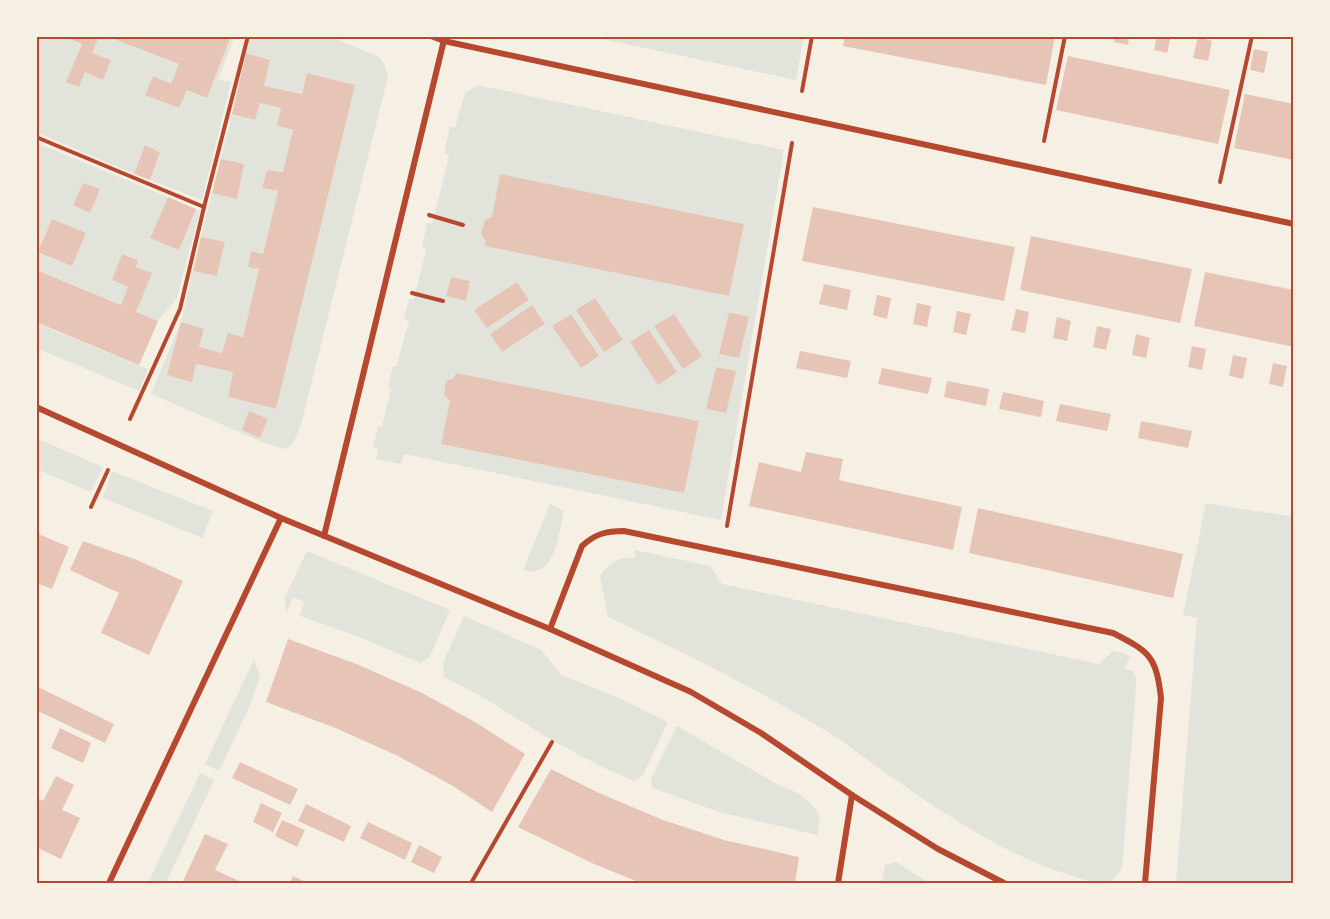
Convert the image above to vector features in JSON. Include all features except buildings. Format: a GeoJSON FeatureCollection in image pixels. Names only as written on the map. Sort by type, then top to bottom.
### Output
{"type":"FeatureCollection","features":[{"type":"Feature","properties":{"kind":"street"},"geometry":{"type":"LineString","coordinates":[[431,36],[1294,224]]}},
{"type":"Feature","properties":{"kind":"street"},"geometry":{"type":"LineString","coordinates":[[324,536],[444,39]]}},
{"type":"Feature","properties":{"kind":"street"},"geometry":{"type":"LineString","coordinates":[[36,407],[281,518],[550,629],[691,692],[762,733],[852,795],[938,849],[1004,883]]}},
{"type":"Feature","properties":{"kind":"street"},"geometry":{"type":"LineString","coordinates":[[109,883],[281,518]]}},
{"type":"Feature","properties":{"kind":"street"},"geometry":{"type":"LineString","coordinates":[[550,629],[582,546],[592,537],[607,531],[624,531],[1113,633],[1133,643],[1147,654],[1155,665],[1161,698],[1145,883]]}},
{"type":"Feature","properties":{"kind":"street"},"geometry":{"type":"LineString","coordinates":[[838,883],[852,795]]}},
{"type":"Feature","properties":{"kind":"path"},"geometry":{"type":"LineString","coordinates":[[91,507],[180,309],[248,36]]}},
{"type":"Feature","properties":{"kind":"path"},"geometry":{"type":"LineString","coordinates":[[723,552],[812,36]]}},
{"type":"Feature","properties":{"kind":"path"},"geometry":{"type":"LineString","coordinates":[[1038,169],[1065,36]]}},
{"type":"Feature","properties":{"kind":"path"},"geometry":{"type":"LineString","coordinates":[[1215,207],[1252,36]]}},
{"type":"Feature","properties":{"kind":"path"},"geometry":{"type":"LineString","coordinates":[[36,136],[204,207]]}},
{"type":"Feature","properties":{"kind":"path"},"geometry":{"type":"LineString","coordinates":[[471,883],[552,742]]}},
{"type":"Feature","properties":{"kind":"shaded area"},"geometry":{"type":"Polygon","coordinates":[[[36,36],[60,36],[82,44],[67,82],[78,87],[85,72],[103,79],[111,61],[92,53],[99,36],[106,36],[179,64],[171,84],[153,77],[146,95],[179,108],[187,90],[207,98],[231,36],[235,36],[218,80],[231,82],[202,200],[150,180],[160,152],[146,145],[134,174],[36,132],[36,36]]]}},
{"type":"Feature","properties":{"kind":"shaded area"},"geometry":{"type":"Polygon","coordinates":[[[250,36],[329,36],[379,57],[385,65],[388,77],[301,425],[293,443],[286,449],[267,444],[151,394],[181,322],[193,271],[217,276],[225,243],[201,237],[232,114],[255,120],[260,103],[281,108],[277,126],[293,130],[283,172],[267,170],[262,188],[278,191],[263,254],[251,251],[248,267],[259,269],[243,337],[228,333],[222,353],[199,347],[204,329],[181,323],[167,375],[191,381],[196,364],[233,372],[228,397],[275,409],[355,85],[307,73],[302,94],[264,86],[270,60],[246,53],[250,36]]]}},
{"type":"Feature","properties":{"kind":"shaded area"},"geometry":{"type":"Polygon","coordinates":[[[588,36],[804,36],[796,80],[588,36]]]}},
{"type":"Feature","properties":{"kind":"shaded area"},"geometry":{"type":"Polygon","coordinates":[[[478,85],[784,150],[721,520],[404,454],[401,464],[376,459],[378,448],[373,447],[378,427],[382,427],[391,388],[388,387],[393,366],[396,367],[409,321],[404,319],[409,299],[414,299],[426,249],[422,247],[427,223],[432,224],[449,156],[444,153],[450,127],[455,128],[465,93],[478,85]],[[500,175],[492,217],[485,220],[482,233],[486,241],[729,296],[744,224],[500,175]],[[451,277],[446,296],[465,301],[470,281],[451,277]],[[517,282],[475,310],[487,328],[529,300],[517,282]],[[595,298],[591,331],[604,352],[623,340],[595,298]],[[532,306],[490,334],[502,352],[544,325],[532,306]],[[729,312],[719,354],[739,358],[748,317],[729,312]],[[570,314],[553,326],[581,368],[599,356],[570,314]],[[673,314],[655,326],[688,335],[673,314]],[[649,330],[658,384],[677,372],[649,330]],[[716,367],[706,409],[726,413],[735,371],[716,367]],[[456,373],[454,378],[446,381],[444,395],[450,401],[441,444],[684,492],[699,421],[456,373]]]}},
{"type":"Feature","properties":{"kind":"shaded area"},"geometry":{"type":"Polygon","coordinates":[[[39,144],[168,197],[150,237],[196,209],[200,211],[177,298],[158,321],[136,312],[151,273],[136,267],[138,260],[123,254],[112,280],[128,287],[121,305],[36,270],[36,152],[39,144]],[[83,183],[73,205],[89,212],[99,189],[83,183]],[[52,219],[38,252],[85,233],[52,219]]]}},
{"type":"Feature","properties":{"kind":"shaded area"},"geometry":{"type":"Polygon","coordinates":[[[36,323],[148,369],[139,391],[36,348],[36,323]]]}},
{"type":"Feature","properties":{"kind":"shaded area"},"geometry":{"type":"Polygon","coordinates":[[[36,438],[103,467],[91,492],[36,469],[36,438]]]}},
{"type":"Feature","properties":{"kind":"shaded area"},"geometry":{"type":"Polygon","coordinates":[[[112,471],[213,511],[202,538],[103,498],[112,471]]]}},
{"type":"Feature","properties":{"kind":"shaded area"},"geometry":{"type":"Polygon","coordinates":[[[1206,503],[1294,517],[1294,883],[1176,883],[1197,618],[1183,615],[1206,503]]]}},
{"type":"Feature","properties":{"kind":"shaded area"},"geometry":{"type":"Polygon","coordinates":[[[550,504],[564,511],[554,553],[542,568],[534,571],[523,570],[550,504]]]}},
{"type":"Feature","properties":{"kind":"shaded area"},"geometry":{"type":"Polygon","coordinates":[[[635,550],[710,566],[722,584],[1099,664],[1113,651],[1131,657],[1123,668],[1133,671],[1136,688],[1122,869],[1110,883],[1094,882],[1049,868],[1003,847],[939,809],[836,737],[795,713],[716,670],[608,617],[600,576],[615,561],[636,557],[635,550]]]}},
{"type":"Feature","properties":{"kind":"shaded area"},"geometry":{"type":"Polygon","coordinates":[[[307,551],[450,610],[429,658],[420,663],[357,636],[300,616],[304,602],[293,597],[287,612],[284,599],[307,551]]]}},
{"type":"Feature","properties":{"kind":"shaded area"},"geometry":{"type":"Polygon","coordinates":[[[464,616],[541,650],[562,675],[617,697],[668,722],[643,775],[634,781],[602,767],[444,677],[443,663],[464,616]]]}},
{"type":"Feature","properties":{"kind":"shaded area"},"geometry":{"type":"Polygon","coordinates":[[[254,659],[260,677],[249,708],[219,771],[205,764],[254,659]]]}},
{"type":"Feature","properties":{"kind":"shaded area"},"geometry":{"type":"Polygon","coordinates":[[[677,726],[782,787],[804,797],[819,816],[817,835],[719,812],[652,788],[651,779],[677,726]]]}},
{"type":"Feature","properties":{"kind":"shaded area"},"geometry":{"type":"Polygon","coordinates":[[[200,773],[214,780],[166,883],[148,883],[200,773]]]}},
{"type":"Feature","properties":{"kind":"shaded area"},"geometry":{"type":"Polygon","coordinates":[[[896,862],[929,883],[882,883],[885,865],[896,862]]]}}]}
